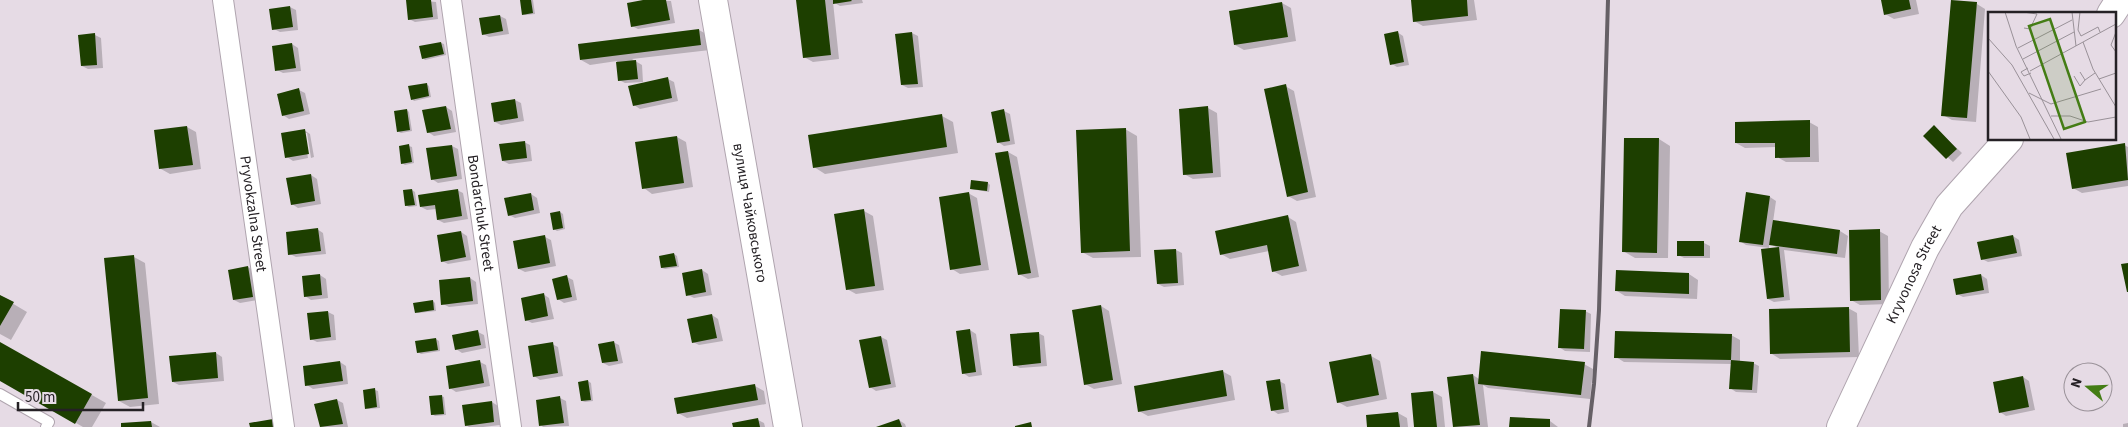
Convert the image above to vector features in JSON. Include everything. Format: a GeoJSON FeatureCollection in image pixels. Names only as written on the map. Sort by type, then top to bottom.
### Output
{"type":"FeatureCollection","features":[{"type":"Feature","properties":{"kind":"street","name":"Pryvokzalna Street"},"geometry":{"type":"LineString","coordinates":[[223,0],[284,427]]}},
{"type":"Feature","properties":{"kind":"street","name":"Bondarchuk Street"},"geometry":{"type":"LineString","coordinates":[[451,0],[511,427]]}},
{"type":"Feature","properties":{"kind":"street","name":"вулиця Чайковського"},"geometry":{"type":"LineString","coordinates":[[713,0],[788,427]]}},
{"type":"Feature","properties":{"kind":"street"},"geometry":{"type":"LineString","coordinates":[[2112,12],[2120,0]]}},
{"type":"Feature","properties":{"kind":"street","name":"Kryvonosa Street"},"geometry":{"type":"LineString","coordinates":[[1841,427],[1924,248],[1949,206],[2008,140]]}},
{"type":"Feature","properties":{"kind":"lane"},"geometry":{"type":"LineString","coordinates":[[0,394],[49,422],[46,427]]}},
{"type":"Feature","properties":{"kind":"building"},"geometry":{"type":"Polygon","coordinates":[[[406,0],[431,0],[433,17],[408,20],[406,0]]]}},
{"type":"Feature","properties":{"kind":"building"},"geometry":{"type":"Polygon","coordinates":[[[520,0],[531,0],[533,13],[522,15],[520,0]]]}},
{"type":"Feature","properties":{"kind":"building"},"geometry":{"type":"Polygon","coordinates":[[[643,0],[666,0],[670,20],[631,27],[627,3],[643,0]]]}},
{"type":"Feature","properties":{"kind":"building"},"geometry":{"type":"Polygon","coordinates":[[[796,0],[825,0],[831,55],[803,58],[796,0]]]}},
{"type":"Feature","properties":{"kind":"building"},"geometry":{"type":"Polygon","coordinates":[[[833,0],[851,0],[852,1],[833,4],[833,0]]]}},
{"type":"Feature","properties":{"kind":"building"},"geometry":{"type":"Polygon","coordinates":[[[1411,0],[1467,0],[1468,16],[1413,22],[1411,0]]]}},
{"type":"Feature","properties":{"kind":"building"},"geometry":{"type":"Polygon","coordinates":[[[1881,0],[1909,0],[1911,9],[1884,15],[1881,0]]]}},
{"type":"Feature","properties":{"kind":"building"},"geometry":{"type":"Polygon","coordinates":[[[1951,0],[1977,2],[1967,118],[1941,116],[1951,0]]]}},
{"type":"Feature","properties":{"kind":"building"},"geometry":{"type":"Polygon","coordinates":[[[1282,2],[1288,37],[1234,45],[1229,11],[1282,2]]]}},
{"type":"Feature","properties":{"kind":"building"},"geometry":{"type":"Polygon","coordinates":[[[290,6],[293,27],[272,30],[269,9],[290,6]]]}},
{"type":"Feature","properties":{"kind":"building"},"geometry":{"type":"Polygon","coordinates":[[[500,15],[503,31],[482,35],[479,18],[500,15]]]}},
{"type":"Feature","properties":{"kind":"building"},"geometry":{"type":"Polygon","coordinates":[[[699,29],[701,45],[580,60],[578,44],[699,29]]]}},
{"type":"Feature","properties":{"kind":"building"},"geometry":{"type":"Polygon","coordinates":[[[1398,31],[1404,62],[1390,65],[1384,34],[1398,31]]]}},
{"type":"Feature","properties":{"kind":"building"},"geometry":{"type":"Polygon","coordinates":[[[912,32],[918,84],[901,85],[895,34],[912,32]]]}},
{"type":"Feature","properties":{"kind":"building"},"geometry":{"type":"Polygon","coordinates":[[[95,33],[97,65],[81,66],[78,35],[95,33]]]}},
{"type":"Feature","properties":{"kind":"building"},"geometry":{"type":"Polygon","coordinates":[[[441,42],[444,54],[422,59],[419,46],[441,42]]]}},
{"type":"Feature","properties":{"kind":"building"},"geometry":{"type":"Polygon","coordinates":[[[292,43],[296,68],[275,71],[272,46],[292,43]]]}},
{"type":"Feature","properties":{"kind":"building"},"geometry":{"type":"Polygon","coordinates":[[[636,60],[638,79],[618,81],[616,62],[636,60]]]}},
{"type":"Feature","properties":{"kind":"building"},"geometry":{"type":"Polygon","coordinates":[[[668,77],[672,98],[633,106],[628,86],[668,77]]]}},
{"type":"Feature","properties":{"kind":"building"},"geometry":{"type":"Polygon","coordinates":[[[427,83],[429,96],[411,100],[408,86],[427,83]]]}},
{"type":"Feature","properties":{"kind":"building"},"geometry":{"type":"Polygon","coordinates":[[[1286,84],[1308,192],[1287,197],[1264,89],[1286,84]]]}},
{"type":"Feature","properties":{"kind":"building"},"geometry":{"type":"Polygon","coordinates":[[[299,88],[304,111],[282,116],[277,94],[299,88]]]}},
{"type":"Feature","properties":{"kind":"building"},"geometry":{"type":"Polygon","coordinates":[[[515,99],[518,118],[494,122],[491,103],[515,99]]]}},
{"type":"Feature","properties":{"kind":"building"},"geometry":{"type":"Polygon","coordinates":[[[446,106],[451,129],[427,133],[422,110],[446,106]]]}},
{"type":"Feature","properties":{"kind":"building"},"geometry":{"type":"Polygon","coordinates":[[[1208,106],[1213,173],[1183,175],[1179,109],[1208,106]]]}},
{"type":"Feature","properties":{"kind":"building"},"geometry":{"type":"Polygon","coordinates":[[[407,109],[410,130],[397,132],[394,111],[407,109]]]}},
{"type":"Feature","properties":{"kind":"building"},"geometry":{"type":"Polygon","coordinates":[[[1004,109],[1010,141],[997,143],[991,112],[1004,109]]]}},
{"type":"Feature","properties":{"kind":"building"},"geometry":{"type":"Polygon","coordinates":[[[942,114],[947,147],[813,168],[808,135],[942,114]]]}},
{"type":"Feature","properties":{"kind":"building"},"geometry":{"type":"Polygon","coordinates":[[[1810,120],[1810,157],[1775,158],[1775,143],[1735,143],[1735,122],[1810,120]]]}},
{"type":"Feature","properties":{"kind":"building"},"geometry":{"type":"Polygon","coordinates":[[[1934,125],[1957,149],[1946,159],[1923,136],[1934,125]]]}},
{"type":"Feature","properties":{"kind":"building"},"geometry":{"type":"Polygon","coordinates":[[[187,126],[193,165],[159,169],[154,130],[187,126]]]}},
{"type":"Feature","properties":{"kind":"building"},"geometry":{"type":"Polygon","coordinates":[[[1126,128],[1130,251],[1081,253],[1076,130],[1126,128]]]}},
{"type":"Feature","properties":{"kind":"building"},"geometry":{"type":"Polygon","coordinates":[[[305,129],[309,154],[285,158],[281,133],[305,129]]]}},
{"type":"Feature","properties":{"kind":"building"},"geometry":{"type":"Polygon","coordinates":[[[677,136],[684,183],[642,189],[635,142],[677,136]]]}},
{"type":"Feature","properties":{"kind":"building"},"geometry":{"type":"Polygon","coordinates":[[[1624,138],[1659,138],[1657,253],[1622,252],[1624,138]]]}},
{"type":"Feature","properties":{"kind":"building"},"geometry":{"type":"Polygon","coordinates":[[[525,141],[527,158],[502,161],[499,144],[525,141]]]}},
{"type":"Feature","properties":{"kind":"building"},"geometry":{"type":"Polygon","coordinates":[[[2125,143],[2128,180],[2072,189],[2066,153],[2125,143]]]}},
{"type":"Feature","properties":{"kind":"building"},"geometry":{"type":"Polygon","coordinates":[[[409,144],[412,162],[401,164],[399,146],[409,144]]]}},
{"type":"Feature","properties":{"kind":"building"},"geometry":{"type":"Polygon","coordinates":[[[452,145],[457,176],[431,180],[426,148],[452,145]]]}},
{"type":"Feature","properties":{"kind":"building"},"geometry":{"type":"Polygon","coordinates":[[[1008,151],[1031,273],[1018,275],[995,153],[1008,151]]]}},
{"type":"Feature","properties":{"kind":"building"},"geometry":{"type":"Polygon","coordinates":[[[311,174],[315,201],[291,205],[286,178],[311,174]]]}},
{"type":"Feature","properties":{"kind":"building"},"geometry":{"type":"Polygon","coordinates":[[[971,180],[988,182],[987,191],[970,189],[971,180]]]}},
{"type":"Feature","properties":{"kind":"building"},"geometry":{"type":"Polygon","coordinates":[[[412,189],[415,205],[405,206],[403,190],[412,189]]]}},
{"type":"Feature","properties":{"kind":"building"},"geometry":{"type":"Polygon","coordinates":[[[458,189],[462,216],[437,220],[435,205],[420,207],[418,195],[458,189]]]}},
{"type":"Feature","properties":{"kind":"building"},"geometry":{"type":"Polygon","coordinates":[[[969,192],[981,265],[950,270],[939,197],[969,192]]]}},
{"type":"Feature","properties":{"kind":"building"},"geometry":{"type":"Polygon","coordinates":[[[1746,192],[1770,196],[1763,245],[1739,242],[1746,192]]]}},
{"type":"Feature","properties":{"kind":"building"},"geometry":{"type":"Polygon","coordinates":[[[531,193],[534,210],[508,216],[504,198],[531,193]]]}},
{"type":"Feature","properties":{"kind":"building"},"geometry":{"type":"Polygon","coordinates":[[[864,209],[875,286],[846,290],[834,214],[864,209]]]}},
{"type":"Feature","properties":{"kind":"building"},"geometry":{"type":"Polygon","coordinates":[[[560,211],[563,228],[553,230],[550,213],[560,211]]]}},
{"type":"Feature","properties":{"kind":"building"},"geometry":{"type":"Polygon","coordinates":[[[1288,215],[1299,266],[1272,272],[1267,245],[1220,255],[1215,231],[1288,215]]]}},
{"type":"Feature","properties":{"kind":"building"},"geometry":{"type":"Polygon","coordinates":[[[1773,220],[1840,230],[1837,254],[1769,245],[1773,220]]]}},
{"type":"Feature","properties":{"kind":"building"},"geometry":{"type":"Polygon","coordinates":[[[318,228],[321,251],[288,255],[286,232],[318,228]]]}},
{"type":"Feature","properties":{"kind":"building"},"geometry":{"type":"Polygon","coordinates":[[[1880,229],[1881,300],[1850,301],[1849,230],[1880,229]]]}},
{"type":"Feature","properties":{"kind":"building"},"geometry":{"type":"Polygon","coordinates":[[[461,231],[466,257],[441,262],[437,235],[461,231]]]}},
{"type":"Feature","properties":{"kind":"building"},"geometry":{"type":"Polygon","coordinates":[[[545,235],[550,263],[518,269],[513,241],[545,235]]]}},
{"type":"Feature","properties":{"kind":"building"},"geometry":{"type":"Polygon","coordinates":[[[2013,235],[2017,253],[1981,260],[1977,242],[2013,235]]]}},
{"type":"Feature","properties":{"kind":"building"},"geometry":{"type":"Polygon","coordinates":[[[1677,241],[1704,241],[1704,256],[1677,256],[1677,241]]]}},
{"type":"Feature","properties":{"kind":"building"},"geometry":{"type":"Polygon","coordinates":[[[1779,247],[1784,297],[1767,299],[1761,249],[1779,247]]]}},
{"type":"Feature","properties":{"kind":"building"},"geometry":{"type":"Polygon","coordinates":[[[1176,249],[1178,283],[1157,284],[1154,250],[1176,249]]]}},
{"type":"Feature","properties":{"kind":"building"},"geometry":{"type":"Polygon","coordinates":[[[674,253],[677,266],[661,268],[659,256],[674,253]]]}},
{"type":"Feature","properties":{"kind":"building"},"geometry":{"type":"Polygon","coordinates":[[[134,255],[148,398],[118,401],[104,258],[134,255]]]}},
{"type":"Feature","properties":{"kind":"building"},"geometry":{"type":"Polygon","coordinates":[[[2128,263],[2128,292],[2127,292],[2121,264],[2128,263]]]}},
{"type":"Feature","properties":{"kind":"building"},"geometry":{"type":"Polygon","coordinates":[[[248,266],[253,297],[233,300],[228,270],[248,266]]]}},
{"type":"Feature","properties":{"kind":"building"},"geometry":{"type":"Polygon","coordinates":[[[702,269],[706,292],[686,296],[682,273],[702,269]]]}},
{"type":"Feature","properties":{"kind":"building"},"geometry":{"type":"Polygon","coordinates":[[[1616,270],[1689,273],[1689,294],[1615,291],[1616,270]]]}},
{"type":"Feature","properties":{"kind":"building"},"geometry":{"type":"Polygon","coordinates":[[[320,274],[322,295],[304,297],[302,276],[320,274]]]}},
{"type":"Feature","properties":{"kind":"building"},"geometry":{"type":"Polygon","coordinates":[[[1981,274],[1984,290],[1956,295],[1953,279],[1981,274]]]}},
{"type":"Feature","properties":{"kind":"building"},"geometry":{"type":"Polygon","coordinates":[[[567,275],[572,297],[557,300],[552,279],[567,275]]]}},
{"type":"Feature","properties":{"kind":"building"},"geometry":{"type":"Polygon","coordinates":[[[470,277],[473,301],[441,305],[439,280],[470,277]]]}},
{"type":"Feature","properties":{"kind":"building"},"geometry":{"type":"Polygon","coordinates":[[[544,293],[548,316],[525,321],[521,298],[544,293]]]}},
{"type":"Feature","properties":{"kind":"building"},"geometry":{"type":"Polygon","coordinates":[[[0,295],[14,302],[0,326],[0,295]]]}},
{"type":"Feature","properties":{"kind":"building"},"geometry":{"type":"Polygon","coordinates":[[[433,300],[434,310],[415,313],[413,303],[433,300]]]}},
{"type":"Feature","properties":{"kind":"building"},"geometry":{"type":"Polygon","coordinates":[[[1101,305],[1113,380],[1084,385],[1072,310],[1101,305]]]}},
{"type":"Feature","properties":{"kind":"building"},"geometry":{"type":"Polygon","coordinates":[[[1849,307],[1850,352],[1770,354],[1769,309],[1849,307]]]}},
{"type":"Feature","properties":{"kind":"building"},"geometry":{"type":"Polygon","coordinates":[[[1560,309],[1586,310],[1584,349],[1558,348],[1560,309]]]}},
{"type":"Feature","properties":{"kind":"building"},"geometry":{"type":"Polygon","coordinates":[[[328,311],[331,337],[310,340],[307,313],[328,311]]]}},
{"type":"Feature","properties":{"kind":"building"},"geometry":{"type":"Polygon","coordinates":[[[712,314],[717,338],[692,343],[687,319],[712,314]]]}},
{"type":"Feature","properties":{"kind":"building"},"geometry":{"type":"Polygon","coordinates":[[[970,329],[976,372],[962,374],[956,331],[970,329]]]}},
{"type":"Feature","properties":{"kind":"building"},"geometry":{"type":"Polygon","coordinates":[[[478,330],[481,345],[455,350],[452,335],[478,330]]]}},
{"type":"Feature","properties":{"kind":"building"},"geometry":{"type":"Polygon","coordinates":[[[1615,331],[1732,334],[1731,360],[1614,358],[1615,331]]]}},
{"type":"Feature","properties":{"kind":"building"},"geometry":{"type":"Polygon","coordinates":[[[1039,332],[1041,363],[1013,366],[1010,334],[1039,332]]]}},
{"type":"Feature","properties":{"kind":"building"},"geometry":{"type":"Polygon","coordinates":[[[881,336],[891,384],[869,388],[859,340],[881,336]]]}},
{"type":"Feature","properties":{"kind":"building"},"geometry":{"type":"Polygon","coordinates":[[[436,338],[438,350],[417,353],[415,341],[436,338]]]}},
{"type":"Feature","properties":{"kind":"building"},"geometry":{"type":"Polygon","coordinates":[[[614,341],[618,361],[602,363],[598,344],[614,341]]]}},
{"type":"Feature","properties":{"kind":"building"},"geometry":{"type":"Polygon","coordinates":[[[0,342],[92,394],[75,424],[0,381],[0,342]]]}},
{"type":"Feature","properties":{"kind":"building"},"geometry":{"type":"Polygon","coordinates":[[[553,342],[558,373],[533,377],[528,346],[553,342]]]}},
{"type":"Feature","properties":{"kind":"building"},"geometry":{"type":"Polygon","coordinates":[[[1481,351],[1585,362],[1581,395],[1478,384],[1481,351]]]}},
{"type":"Feature","properties":{"kind":"building"},"geometry":{"type":"Polygon","coordinates":[[[216,352],[218,378],[172,382],[169,356],[216,352]]]}},
{"type":"Feature","properties":{"kind":"building"},"geometry":{"type":"Polygon","coordinates":[[[1371,354],[1379,395],[1337,403],[1329,362],[1371,354]]]}},
{"type":"Feature","properties":{"kind":"building"},"geometry":{"type":"Polygon","coordinates":[[[480,360],[484,383],[449,389],[446,366],[480,360]]]}},
{"type":"Feature","properties":{"kind":"building"},"geometry":{"type":"Polygon","coordinates":[[[1731,360],[1754,362],[1752,390],[1729,389],[1731,360]]]}},
{"type":"Feature","properties":{"kind":"building"},"geometry":{"type":"Polygon","coordinates":[[[340,361],[343,381],[305,386],[303,366],[340,361]]]}},
{"type":"Feature","properties":{"kind":"building"},"geometry":{"type":"Polygon","coordinates":[[[1223,370],[1227,396],[1138,412],[1134,386],[1223,370]]]}},
{"type":"Feature","properties":{"kind":"building"},"geometry":{"type":"Polygon","coordinates":[[[1473,374],[1480,425],[1453,427],[1447,377],[1473,374]]]}},
{"type":"Feature","properties":{"kind":"building"},"geometry":{"type":"Polygon","coordinates":[[[2023,376],[2029,407],[1999,413],[1993,382],[2023,376]]]}},
{"type":"Feature","properties":{"kind":"building"},"geometry":{"type":"Polygon","coordinates":[[[1280,379],[1284,409],[1271,411],[1266,381],[1280,379]]]}},
{"type":"Feature","properties":{"kind":"building"},"geometry":{"type":"Polygon","coordinates":[[[588,380],[591,400],[581,401],[578,382],[588,380]]]}},
{"type":"Feature","properties":{"kind":"building"},"geometry":{"type":"Polygon","coordinates":[[[755,384],[758,400],[677,414],[674,398],[755,384]]]}},
{"type":"Feature","properties":{"kind":"building"},"geometry":{"type":"Polygon","coordinates":[[[375,388],[377,407],[365,409],[363,390],[375,388]]]}},
{"type":"Feature","properties":{"kind":"building"},"geometry":{"type":"Polygon","coordinates":[[[1433,391],[1437,427],[1414,427],[1411,393],[1433,391]]]}},
{"type":"Feature","properties":{"kind":"building"},"geometry":{"type":"Polygon","coordinates":[[[442,395],[444,414],[431,415],[429,396],[442,395]]]}},
{"type":"Feature","properties":{"kind":"building"},"geometry":{"type":"Polygon","coordinates":[[[560,396],[564,423],[539,426],[536,400],[560,396]]]}},
{"type":"Feature","properties":{"kind":"building"},"geometry":{"type":"Polygon","coordinates":[[[337,399],[343,424],[320,427],[314,404],[337,399]]]}},
{"type":"Feature","properties":{"kind":"building"},"geometry":{"type":"Polygon","coordinates":[[[492,401],[494,422],[465,426],[462,405],[492,401]]]}},
{"type":"Feature","properties":{"kind":"building"},"geometry":{"type":"Polygon","coordinates":[[[1398,412],[1400,427],[1367,427],[1366,415],[1398,412]]]}},
{"type":"Feature","properties":{"kind":"building"},"geometry":{"type":"Polygon","coordinates":[[[1510,417],[1550,419],[1550,427],[1509,427],[1510,417]]]}},
{"type":"Feature","properties":{"kind":"building"},"geometry":{"type":"Polygon","coordinates":[[[758,418],[760,427],[733,427],[732,423],[758,418]]]}},
{"type":"Feature","properties":{"kind":"building"},"geometry":{"type":"Polygon","coordinates":[[[273,419],[274,427],[250,427],[249,423],[273,419]]]}},
{"type":"Feature","properties":{"kind":"building"},"geometry":{"type":"Polygon","coordinates":[[[899,419],[902,427],[876,427],[899,419]]]}},
{"type":"Feature","properties":{"kind":"building"},"geometry":{"type":"Polygon","coordinates":[[[151,421],[152,427],[121,427],[121,423],[151,421]]]}},
{"type":"Feature","properties":{"kind":"building"},"geometry":{"type":"Polygon","coordinates":[[[1031,422],[1032,427],[1015,427],[1015,426],[1031,422]]]}},
{"type":"Feature","properties":{"kind":"railway"},"geometry":{"type":"LineString","coordinates":[[1589,427],[1599,310],[1608,0]]}}]}
